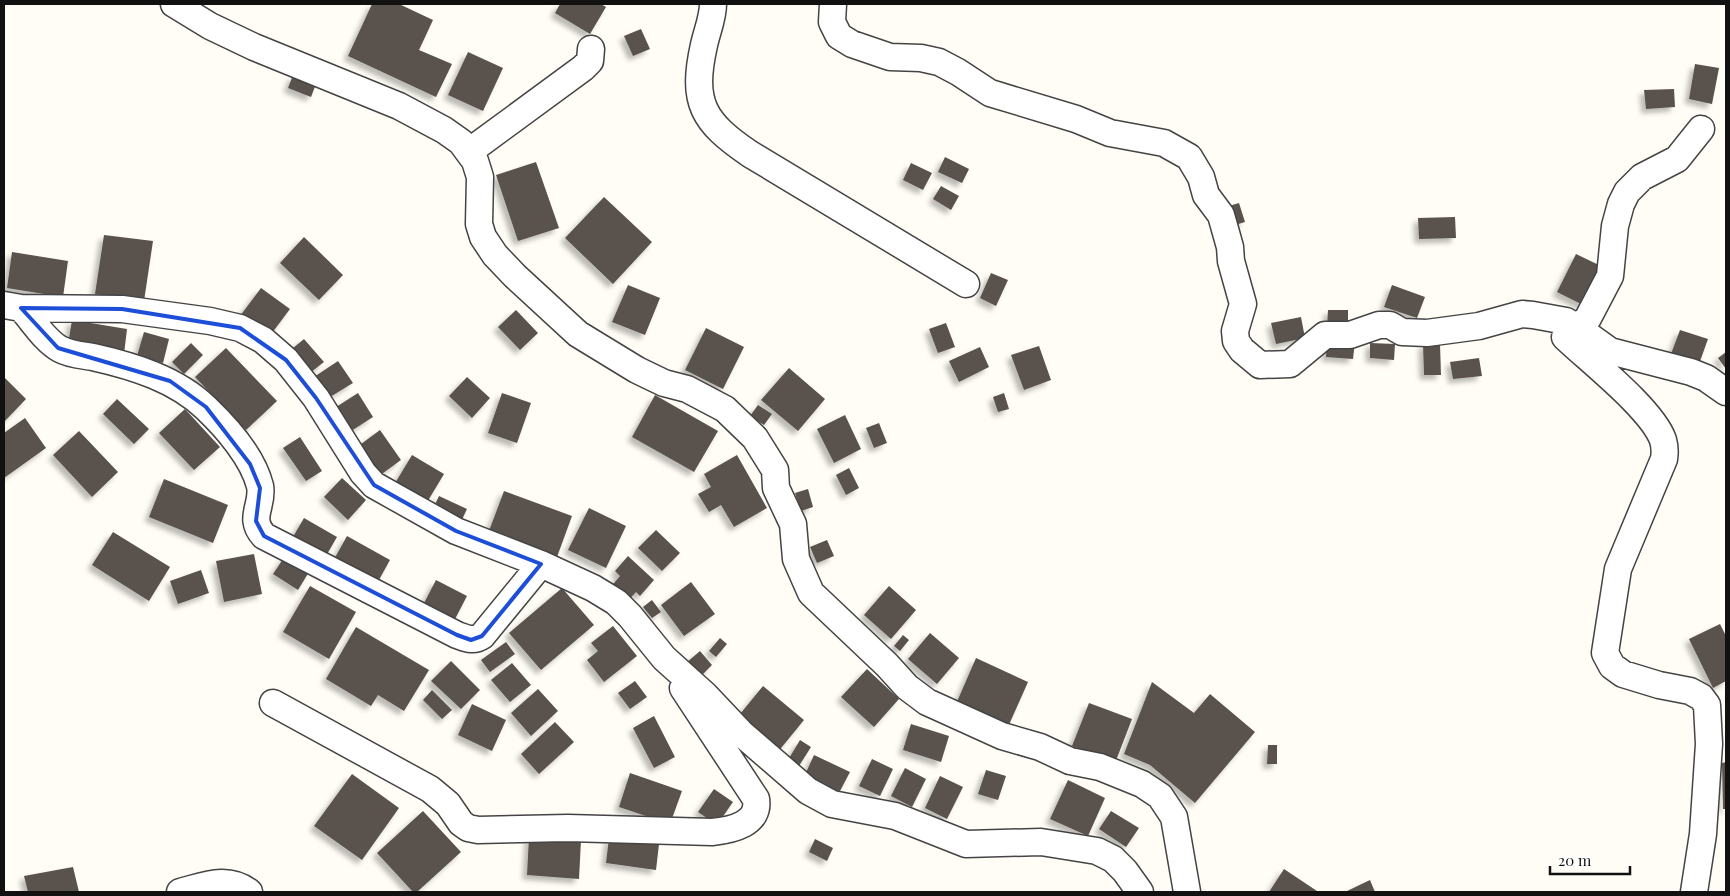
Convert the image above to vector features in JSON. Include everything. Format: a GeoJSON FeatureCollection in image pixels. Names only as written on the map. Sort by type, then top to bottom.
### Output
{"type":"FeatureCollection","features":[{"type":"Feature","properties":{"kind":"street"},"geometry":{"type":"LineString","coordinates":[[174,4],[210,26],[254,48],[399,106],[444,130],[470,151],[480,177],[479,224],[483,238],[495,255],[515,276],[578,334],[637,370],[664,383],[687,389],[725,409],[756,438],[775,470],[776,488],[793,524],[796,559],[811,592],[887,665],[907,687],[927,702],[1002,736],[1040,747],[1070,760],[1109,770],[1142,784],[1160,796],[1174,817],[1187,892]]}},
{"type":"Feature","properties":{"kind":"street"},"geometry":{"type":"LineString","coordinates":[[713,4],[713,14],[704,46],[700,104],[715,126],[728,139],[750,154],[966,284]]}},
{"type":"Feature","properties":{"kind":"street"},"geometry":{"type":"LineString","coordinates":[[832,4],[832,22],[839,36],[852,44],[890,57],[921,58],[939,62],[998,95],[1076,119],[1110,133],[1164,143],[1189,157],[1201,177],[1206,195],[1221,215],[1230,247],[1231,261],[1243,304],[1235,331],[1236,341],[1242,350],[1260,365],[1290,364],[1325,335],[1350,335],[1379,325],[1390,325],[1402,332],[1420,333],[1479,326],[1522,314],[1566,321],[1610,351],[1691,372],[1706,378],[1726,392]]}},
{"type":"Feature","properties":{"kind":"street"},"geometry":{"type":"LineString","coordinates":[[470,151],[583,68],[590,61],[591,49]]}},
{"type":"Feature","properties":{"kind":"street"},"geometry":{"type":"LineString","coordinates":[[1578,328],[1588,318],[1610,276],[1614,226],[1620,204],[1627,192],[1642,176],[1677,159],[1702,129]]}},
{"type":"Feature","properties":{"kind":"street"},"geometry":{"type":"LineString","coordinates":[[13,306],[58,348],[69,354],[93,358],[170,381],[206,407],[231,436],[250,464],[260,488],[256,521],[257,529],[264,536],[457,635],[470,640],[482,636],[541,564]]}},
{"type":"Feature","properties":{"kind":"street"},"geometry":{"type":"LineString","coordinates":[[13,306],[122,310],[210,321],[240,328],[263,340],[286,360],[316,398],[363,473],[374,485],[456,532],[541,564],[593,588],[616,602],[630,616],[664,658],[756,799],[757,808],[754,815],[733,829],[712,832],[568,828],[478,830],[468,828],[461,823],[440,796],[273,703]]}},
{"type":"Feature","properties":{"kind":"street"},"geometry":{"type":"LineString","coordinates":[[1533,315],[1563,335],[1636,403],[1651,420],[1663,440],[1664,460],[1618,569],[1605,653],[1612,666],[1623,674],[1659,685],[1690,691],[1702,697],[1707,705],[1709,744],[1703,834],[1694,892]]}},
{"type":"Feature","properties":{"kind":"street"},"geometry":{"type":"LineString","coordinates":[[664,658],[705,694],[742,733],[808,792],[820,799],[832,804],[896,816],[966,844],[1041,842],[1097,851],[1119,865],[1140,892]]}},
{"type":"Feature","properties":{"kind":"street"},"geometry":{"type":"LineString","coordinates":[[180,892],[221,882],[242,887],[249,892]]}},
{"type":"Feature","properties":{"kind":"highlighted area"},"geometry":{"type":"Polygon","coordinates":[[[21,308],[122,309],[240,328],[286,360],[316,398],[374,485],[456,531],[541,564],[482,636],[471,640],[457,635],[264,536],[256,521],[260,488],[250,464],[206,407],[170,381],[58,348],[21,308]]]}},
{"type":"Feature","properties":{"kind":"building"},"geometry":{"type":"Polygon","coordinates":[[[372,4],[399,4],[433,20],[419,50],[452,64],[436,97],[348,56],[372,4]]]}},
{"type":"Feature","properties":{"kind":"building"},"geometry":{"type":"Polygon","coordinates":[[[560,4],[601,4],[606,7],[590,34],[555,13],[560,4]]]}},
{"type":"Feature","properties":{"kind":"building"},"geometry":{"type":"Polygon","coordinates":[[[641,29],[650,49],[633,56],[624,36],[641,29]]]}},
{"type":"Feature","properties":{"kind":"building"},"geometry":{"type":"Polygon","coordinates":[[[468,52],[503,68],[483,111],[448,95],[468,52]]]}},
{"type":"Feature","properties":{"kind":"building"},"geometry":{"type":"Polygon","coordinates":[[[1695,64],[1719,68],[1712,104],[1689,99],[1695,64]]]}},
{"type":"Feature","properties":{"kind":"building"},"geometry":{"type":"Polygon","coordinates":[[[293,75],[316,84],[311,97],[288,88],[293,75]]]}},
{"type":"Feature","properties":{"kind":"building"},"geometry":{"type":"Polygon","coordinates":[[[1674,89],[1675,107],[1646,109],[1644,90],[1674,89]]]}},
{"type":"Feature","properties":{"kind":"building"},"geometry":{"type":"Polygon","coordinates":[[[945,157],[969,169],[962,183],[938,172],[945,157]]]}},
{"type":"Feature","properties":{"kind":"building"},"geometry":{"type":"Polygon","coordinates":[[[536,162],[559,228],[518,241],[496,175],[536,162]]]}},
{"type":"Feature","properties":{"kind":"building"},"geometry":{"type":"Polygon","coordinates":[[[911,163],[932,173],[923,190],[903,180],[911,163]]]}},
{"type":"Feature","properties":{"kind":"building"},"geometry":{"type":"Polygon","coordinates":[[[941,186],[959,196],[951,210],[933,199],[941,186]]]}},
{"type":"Feature","properties":{"kind":"building"},"geometry":{"type":"Polygon","coordinates":[[[604,197],[652,242],[613,284],[565,238],[604,197]]]}},
{"type":"Feature","properties":{"kind":"building"},"geometry":{"type":"Polygon","coordinates":[[[1239,203],[1245,222],[1235,225],[1229,206],[1239,203]]]}},
{"type":"Feature","properties":{"kind":"building"},"geometry":{"type":"Polygon","coordinates":[[[1455,217],[1456,238],[1419,239],[1418,218],[1455,217]]]}},
{"type":"Feature","properties":{"kind":"building"},"geometry":{"type":"Polygon","coordinates":[[[104,235],[153,241],[144,301],[95,294],[104,235]]]}},
{"type":"Feature","properties":{"kind":"building"},"geometry":{"type":"Polygon","coordinates":[[[304,237],[343,275],[319,300],[280,263],[304,237]]]}},
{"type":"Feature","properties":{"kind":"building"},"geometry":{"type":"Polygon","coordinates":[[[12,252],[68,261],[63,297],[7,288],[12,252]]]}},
{"type":"Feature","properties":{"kind":"building"},"geometry":{"type":"Polygon","coordinates":[[[1576,254],[1603,267],[1585,306],[1557,292],[1576,254]]]}},
{"type":"Feature","properties":{"kind":"building"},"geometry":{"type":"Polygon","coordinates":[[[991,273],[1008,280],[996,306],[980,298],[991,273]]]}},
{"type":"Feature","properties":{"kind":"building"},"geometry":{"type":"Polygon","coordinates":[[[628,285],[660,298],[645,335],[612,322],[628,285]]]}},
{"type":"Feature","properties":{"kind":"building"},"geometry":{"type":"Polygon","coordinates":[[[1392,285],[1425,297],[1417,318],[1384,307],[1392,285]]]}},
{"type":"Feature","properties":{"kind":"building"},"geometry":{"type":"Polygon","coordinates":[[[261,288],[290,309],[269,337],[240,316],[261,288]]]}},
{"type":"Feature","properties":{"kind":"building"},"geometry":{"type":"Polygon","coordinates":[[[516,310],[538,333],[520,350],[498,327],[516,310]]]}},
{"type":"Feature","properties":{"kind":"building"},"geometry":{"type":"Polygon","coordinates":[[[1328,310],[1348,310],[1348,328],[1327,328],[1328,310]]]}},
{"type":"Feature","properties":{"kind":"building"},"geometry":{"type":"Polygon","coordinates":[[[1301,317],[1305,338],[1276,344],[1271,323],[1301,317]]]}},
{"type":"Feature","properties":{"kind":"building"},"geometry":{"type":"Polygon","coordinates":[[[72,320],[127,329],[124,354],[68,345],[72,320]]]}},
{"type":"Feature","properties":{"kind":"building"},"geometry":{"type":"Polygon","coordinates":[[[946,323],[955,347],[938,353],[929,329],[946,323]]]}},
{"type":"Feature","properties":{"kind":"building"},"geometry":{"type":"Polygon","coordinates":[[[706,328],[744,347],[723,389],[685,370],[706,328]]]}},
{"type":"Feature","properties":{"kind":"building"},"geometry":{"type":"Polygon","coordinates":[[[1680,330],[1708,339],[1699,364],[1671,354],[1680,330]]]}},
{"type":"Feature","properties":{"kind":"building"},"geometry":{"type":"Polygon","coordinates":[[[144,332],[169,339],[163,363],[137,356],[144,332]]]}},
{"type":"Feature","properties":{"kind":"building"},"geometry":{"type":"Polygon","coordinates":[[[1327,338],[1355,341],[1353,359],[1326,357],[1327,338]]]}},
{"type":"Feature","properties":{"kind":"building"},"geometry":{"type":"Polygon","coordinates":[[[304,339],[324,362],[306,376],[287,353],[304,339]]]}},
{"type":"Feature","properties":{"kind":"building"},"geometry":{"type":"Polygon","coordinates":[[[191,343],[203,355],[184,374],[172,362],[191,343]]]}},
{"type":"Feature","properties":{"kind":"building"},"geometry":{"type":"Polygon","coordinates":[[[1370,343],[1395,344],[1394,360],[1370,358],[1370,343]]]}},
{"type":"Feature","properties":{"kind":"building"},"geometry":{"type":"Polygon","coordinates":[[[1423,344],[1440,344],[1441,375],[1424,375],[1423,344]]]}},
{"type":"Feature","properties":{"kind":"building"},"geometry":{"type":"Polygon","coordinates":[[[1039,346],[1051,380],[1024,390],[1011,355],[1039,346]]]}},
{"type":"Feature","properties":{"kind":"building"},"geometry":{"type":"Polygon","coordinates":[[[980,347],[989,367],[959,382],[949,361],[980,347]]]}},
{"type":"Feature","properties":{"kind":"building"},"geometry":{"type":"Polygon","coordinates":[[[226,348],[277,401],[246,430],[195,377],[226,348]]]}},
{"type":"Feature","properties":{"kind":"building"},"geometry":{"type":"Polygon","coordinates":[[[1726,352],[1726,369],[1718,358],[1726,352]]]}},
{"type":"Feature","properties":{"kind":"building"},"geometry":{"type":"Polygon","coordinates":[[[1479,358],[1482,376],[1453,379],[1450,362],[1479,358]]]}},
{"type":"Feature","properties":{"kind":"building"},"geometry":{"type":"Polygon","coordinates":[[[338,361],[353,383],[325,400],[311,379],[338,361]]]}},
{"type":"Feature","properties":{"kind":"building"},"geometry":{"type":"Polygon","coordinates":[[[789,368],[825,399],[798,431],[761,400],[789,368]]]}},
{"type":"Feature","properties":{"kind":"building"},"geometry":{"type":"Polygon","coordinates":[[[4,377],[26,399],[4,422],[4,377]]]}},
{"type":"Feature","properties":{"kind":"building"},"geometry":{"type":"Polygon","coordinates":[[[467,377],[490,398],[472,418],[449,396],[467,377]]]}},
{"type":"Feature","properties":{"kind":"building"},"geometry":{"type":"Polygon","coordinates":[[[358,393],[373,417],[348,433],[333,409],[358,393]]]}},
{"type":"Feature","properties":{"kind":"building"},"geometry":{"type":"Polygon","coordinates":[[[502,393],[531,403],[517,443],[488,433],[502,393]]]}},
{"type":"Feature","properties":{"kind":"building"},"geometry":{"type":"Polygon","coordinates":[[[1004,393],[1009,409],[998,412],[993,397],[1004,393]]]}},
{"type":"Feature","properties":{"kind":"building"},"geometry":{"type":"Polygon","coordinates":[[[655,395],[718,431],[694,472],[632,437],[655,395]]]}},
{"type":"Feature","properties":{"kind":"building"},"geometry":{"type":"Polygon","coordinates":[[[117,399],[149,429],[134,444],[103,414],[117,399]]]}},
{"type":"Feature","properties":{"kind":"building"},"geometry":{"type":"Polygon","coordinates":[[[758,405],[772,414],[764,425],[750,416],[758,405]]]}},
{"type":"Feature","properties":{"kind":"building"},"geometry":{"type":"Polygon","coordinates":[[[185,409],[220,447],[194,470],[159,433],[185,409]]]}},
{"type":"Feature","properties":{"kind":"building"},"geometry":{"type":"Polygon","coordinates":[[[845,415],[861,449],[834,463],[817,429],[845,415]]]}},
{"type":"Feature","properties":{"kind":"building"},"geometry":{"type":"Polygon","coordinates":[[[25,418],[46,448],[4,478],[4,433],[25,418]]]}},
{"type":"Feature","properties":{"kind":"building"},"geometry":{"type":"Polygon","coordinates":[[[879,423],[887,443],[874,448],[866,428],[879,423]]]}},
{"type":"Feature","properties":{"kind":"building"},"geometry":{"type":"Polygon","coordinates":[[[380,430],[401,460],[379,476],[357,447],[380,430]]]}},
{"type":"Feature","properties":{"kind":"building"},"geometry":{"type":"Polygon","coordinates":[[[79,431],[118,472],[92,497],[53,455],[79,431]]]}},
{"type":"Feature","properties":{"kind":"building"},"geometry":{"type":"Polygon","coordinates":[[[300,437],[322,471],[306,481],[283,448],[300,437]]]}},
{"type":"Feature","properties":{"kind":"building"},"geometry":{"type":"Polygon","coordinates":[[[412,455],[444,474],[426,504],[394,485],[412,455]]]}},
{"type":"Feature","properties":{"kind":"building"},"geometry":{"type":"Polygon","coordinates":[[[737,455],[767,508],[734,527],[721,505],[709,512],[698,494],[711,487],[704,474],[737,455]]]}},
{"type":"Feature","properties":{"kind":"building"},"geometry":{"type":"Polygon","coordinates":[[[849,468],[859,488],[846,495],[836,475],[849,468]]]}},
{"type":"Feature","properties":{"kind":"building"},"geometry":{"type":"Polygon","coordinates":[[[342,478],[366,500],[348,520],[324,497],[342,478]]]}},
{"type":"Feature","properties":{"kind":"building"},"geometry":{"type":"Polygon","coordinates":[[[164,479],[228,505],[213,543],[149,517],[164,479]]]}},
{"type":"Feature","properties":{"kind":"building"},"geometry":{"type":"Polygon","coordinates":[[[808,489],[813,507],[801,511],[795,493],[808,489]]]}},
{"type":"Feature","properties":{"kind":"building"},"geometry":{"type":"Polygon","coordinates":[[[504,491],[572,516],[557,557],[489,531],[504,491]]]}},
{"type":"Feature","properties":{"kind":"building"},"geometry":{"type":"Polygon","coordinates":[[[439,496],[467,509],[459,526],[431,513],[439,496]]]}},
{"type":"Feature","properties":{"kind":"building"},"geometry":{"type":"Polygon","coordinates":[[[589,508],[626,526],[606,568],[568,550],[589,508]]]}},
{"type":"Feature","properties":{"kind":"building"},"geometry":{"type":"Polygon","coordinates":[[[304,518],[337,537],[323,561],[290,542],[304,518]]]}},
{"type":"Feature","properties":{"kind":"building"},"geometry":{"type":"Polygon","coordinates":[[[656,530],[680,553],[662,571],[638,548],[656,530]]]}},
{"type":"Feature","properties":{"kind":"building"},"geometry":{"type":"Polygon","coordinates":[[[113,532],[170,567],[149,601],[92,565],[113,532]]]}},
{"type":"Feature","properties":{"kind":"building"},"geometry":{"type":"Polygon","coordinates":[[[347,536],[390,560],[375,587],[332,563],[347,536]]]}},
{"type":"Feature","properties":{"kind":"building"},"geometry":{"type":"Polygon","coordinates":[[[827,540],[834,556],[817,563],[810,547],[827,540]]]}},
{"type":"Feature","properties":{"kind":"building"},"geometry":{"type":"Polygon","coordinates":[[[254,554],[262,594],[224,602],[216,561],[254,554]]]}},
{"type":"Feature","properties":{"kind":"building"},"geometry":{"type":"Polygon","coordinates":[[[285,556],[309,572],[298,590],[273,574],[285,556]]]}},
{"type":"Feature","properties":{"kind":"building"},"geometry":{"type":"Polygon","coordinates":[[[628,556],[654,580],[640,596],[636,592],[625,604],[609,589],[620,576],[615,571],[628,556]]]}},
{"type":"Feature","properties":{"kind":"building"},"geometry":{"type":"Polygon","coordinates":[[[201,570],[209,593],[178,604],[170,581],[201,570]]]}},
{"type":"Feature","properties":{"kind":"building"},"geometry":{"type":"Polygon","coordinates":[[[436,580],[467,596],[453,623],[422,607],[436,580]]]}},
{"type":"Feature","properties":{"kind":"building"},"geometry":{"type":"Polygon","coordinates":[[[691,582],[715,614],[684,636],[661,605],[691,582]]]}},
{"type":"Feature","properties":{"kind":"building"},"geometry":{"type":"Polygon","coordinates":[[[310,586],[356,612],[329,659],[283,632],[310,586]]]}},
{"type":"Feature","properties":{"kind":"building"},"geometry":{"type":"Polygon","coordinates":[[[889,586],[916,610],[891,639],[864,615],[889,586]]]}},
{"type":"Feature","properties":{"kind":"building"},"geometry":{"type":"Polygon","coordinates":[[[562,588],[594,625],[541,670],[509,633],[562,588]]]}},
{"type":"Feature","properties":{"kind":"building"},"geometry":{"type":"Polygon","coordinates":[[[652,600],[661,612],[652,618],[643,607],[652,600]]]}},
{"type":"Feature","properties":{"kind":"building"},"geometry":{"type":"Polygon","coordinates":[[[1720,624],[1726,636],[1726,681],[1713,688],[1689,639],[1720,624]]]}},
{"type":"Feature","properties":{"kind":"building"},"geometry":{"type":"Polygon","coordinates":[[[613,626],[637,656],[604,682],[587,660],[598,651],[591,643],[613,626]]]}},
{"type":"Feature","properties":{"kind":"building"},"geometry":{"type":"Polygon","coordinates":[[[356,627],[429,670],[404,711],[378,695],[371,706],[326,679],[356,627]]]}},
{"type":"Feature","properties":{"kind":"building"},"geometry":{"type":"Polygon","coordinates":[[[930,633],[959,658],[937,684],[908,659],[930,633]]]}},
{"type":"Feature","properties":{"kind":"building"},"geometry":{"type":"Polygon","coordinates":[[[903,635],[909,640],[900,651],[894,646],[903,635]]]}},
{"type":"Feature","properties":{"kind":"building"},"geometry":{"type":"Polygon","coordinates":[[[720,638],[727,644],[716,657],[709,651],[720,638]]]}},
{"type":"Feature","properties":{"kind":"building"},"geometry":{"type":"Polygon","coordinates":[[[506,642],[515,654],[490,672],[481,660],[506,642]]]}},
{"type":"Feature","properties":{"kind":"building"},"geometry":{"type":"Polygon","coordinates":[[[700,651],[712,665],[699,678],[686,663],[700,651]]]}},
{"type":"Feature","properties":{"kind":"building"},"geometry":{"type":"Polygon","coordinates":[[[976,658],[1028,682],[1008,727],[956,704],[976,658]]]}},
{"type":"Feature","properties":{"kind":"building"},"geometry":{"type":"Polygon","coordinates":[[[451,661],[480,690],[461,709],[431,681],[451,661]]]}},
{"type":"Feature","properties":{"kind":"building"},"geometry":{"type":"Polygon","coordinates":[[[512,663],[531,685],[510,702],[491,680],[512,663]]]}},
{"type":"Feature","properties":{"kind":"building"},"geometry":{"type":"Polygon","coordinates":[[[867,669],[899,699],[874,727],[841,697],[867,669]]]}},
{"type":"Feature","properties":{"kind":"building"},"geometry":{"type":"Polygon","coordinates":[[[635,681],[647,697],[630,709],[618,693],[635,681]]]}},
{"type":"Feature","properties":{"kind":"building"},"geometry":{"type":"Polygon","coordinates":[[[1152,682],[1194,713],[1210,694],[1255,732],[1195,803],[1150,765],[1124,754],[1152,682]]]}},
{"type":"Feature","properties":{"kind":"building"},"geometry":{"type":"Polygon","coordinates":[[[763,686],[804,720],[777,753],[736,719],[763,686]]]}},
{"type":"Feature","properties":{"kind":"building"},"geometry":{"type":"Polygon","coordinates":[[[538,689],[558,711],[531,736],[511,713],[538,689]]]}},
{"type":"Feature","properties":{"kind":"building"},"geometry":{"type":"Polygon","coordinates":[[[432,690],[452,710],[442,719],[423,700],[432,690]]]}},
{"type":"Feature","properties":{"kind":"building"},"geometry":{"type":"Polygon","coordinates":[[[1089,703],[1132,719],[1115,763],[1072,746],[1089,703]]]}},
{"type":"Feature","properties":{"kind":"building"},"geometry":{"type":"Polygon","coordinates":[[[472,704],[506,720],[492,751],[458,735],[472,704]]]}},
{"type":"Feature","properties":{"kind":"building"},"geometry":{"type":"Polygon","coordinates":[[[654,716],[675,757],[654,768],[633,728],[654,716]]]}},
{"type":"Feature","properties":{"kind":"building"},"geometry":{"type":"Polygon","coordinates":[[[555,722],[574,742],[539,774],[521,754],[555,722]]]}},
{"type":"Feature","properties":{"kind":"building"},"geometry":{"type":"Polygon","coordinates":[[[911,724],[949,736],[941,762],[903,750],[911,724]]]}},
{"type":"Feature","properties":{"kind":"building"},"geometry":{"type":"Polygon","coordinates":[[[800,740],[811,747],[799,766],[788,760],[800,740]]]}},
{"type":"Feature","properties":{"kind":"building"},"geometry":{"type":"Polygon","coordinates":[[[1268,745],[1277,745],[1277,764],[1267,764],[1268,745]]]}},
{"type":"Feature","properties":{"kind":"building"},"geometry":{"type":"Polygon","coordinates":[[[814,755],[850,772],[839,793],[804,777],[814,755]]]}},
{"type":"Feature","properties":{"kind":"building"},"geometry":{"type":"Polygon","coordinates":[[[872,759],[893,769],[880,796],[859,786],[872,759]]]}},
{"type":"Feature","properties":{"kind":"building"},"geometry":{"type":"Polygon","coordinates":[[[1726,762],[1726,809],[1723,809],[1722,763],[1726,762]]]}},
{"type":"Feature","properties":{"kind":"building"},"geometry":{"type":"Polygon","coordinates":[[[905,768],[926,779],[912,807],[891,796],[905,768]]]}},
{"type":"Feature","properties":{"kind":"building"},"geometry":{"type":"Polygon","coordinates":[[[986,770],[1006,776],[998,800],[978,794],[986,770]]]}},
{"type":"Feature","properties":{"kind":"building"},"geometry":{"type":"Polygon","coordinates":[[[630,773],[682,791],[670,824],[619,807],[630,773]]]}},
{"type":"Feature","properties":{"kind":"building"},"geometry":{"type":"Polygon","coordinates":[[[352,774],[399,808],[362,860],[314,826],[352,774]]]}},
{"type":"Feature","properties":{"kind":"building"},"geometry":{"type":"Polygon","coordinates":[[[940,776],[963,787],[947,819],[925,808],[940,776]]]}},
{"type":"Feature","properties":{"kind":"building"},"geometry":{"type":"Polygon","coordinates":[[[1068,780],[1105,798],[1088,836],[1050,819],[1068,780]]]}},
{"type":"Feature","properties":{"kind":"building"},"geometry":{"type":"Polygon","coordinates":[[[714,789],[733,802],[717,825],[698,812],[714,789]]]}},
{"type":"Feature","properties":{"kind":"building"},"geometry":{"type":"Polygon","coordinates":[[[423,811],[461,852],[417,892],[413,892],[377,853],[423,811]]]}},
{"type":"Feature","properties":{"kind":"building"},"geometry":{"type":"Polygon","coordinates":[[[1111,811],[1139,828],[1126,847],[1099,829],[1111,811]]]}},
{"type":"Feature","properties":{"kind":"building"},"geometry":{"type":"Polygon","coordinates":[[[529,837],[581,840],[579,879],[527,875],[529,837]]]}},
{"type":"Feature","properties":{"kind":"building"},"geometry":{"type":"Polygon","coordinates":[[[609,838],[659,844],[656,870],[606,863],[609,838]]]}},
{"type":"Feature","properties":{"kind":"building"},"geometry":{"type":"Polygon","coordinates":[[[815,839],[833,848],[827,861],[809,852],[815,839]]]}},
{"type":"Feature","properties":{"kind":"building"},"geometry":{"type":"Polygon","coordinates":[[[73,867],[79,892],[28,892],[24,876],[73,867]]]}},
{"type":"Feature","properties":{"kind":"building"},"geometry":{"type":"Polygon","coordinates":[[[1284,869],[1317,891],[1269,892],[1284,869]]]}},
{"type":"Feature","properties":{"kind":"building"},"geometry":{"type":"Polygon","coordinates":[[[1370,880],[1375,892],[1345,892],[1370,880]]]}}]}
